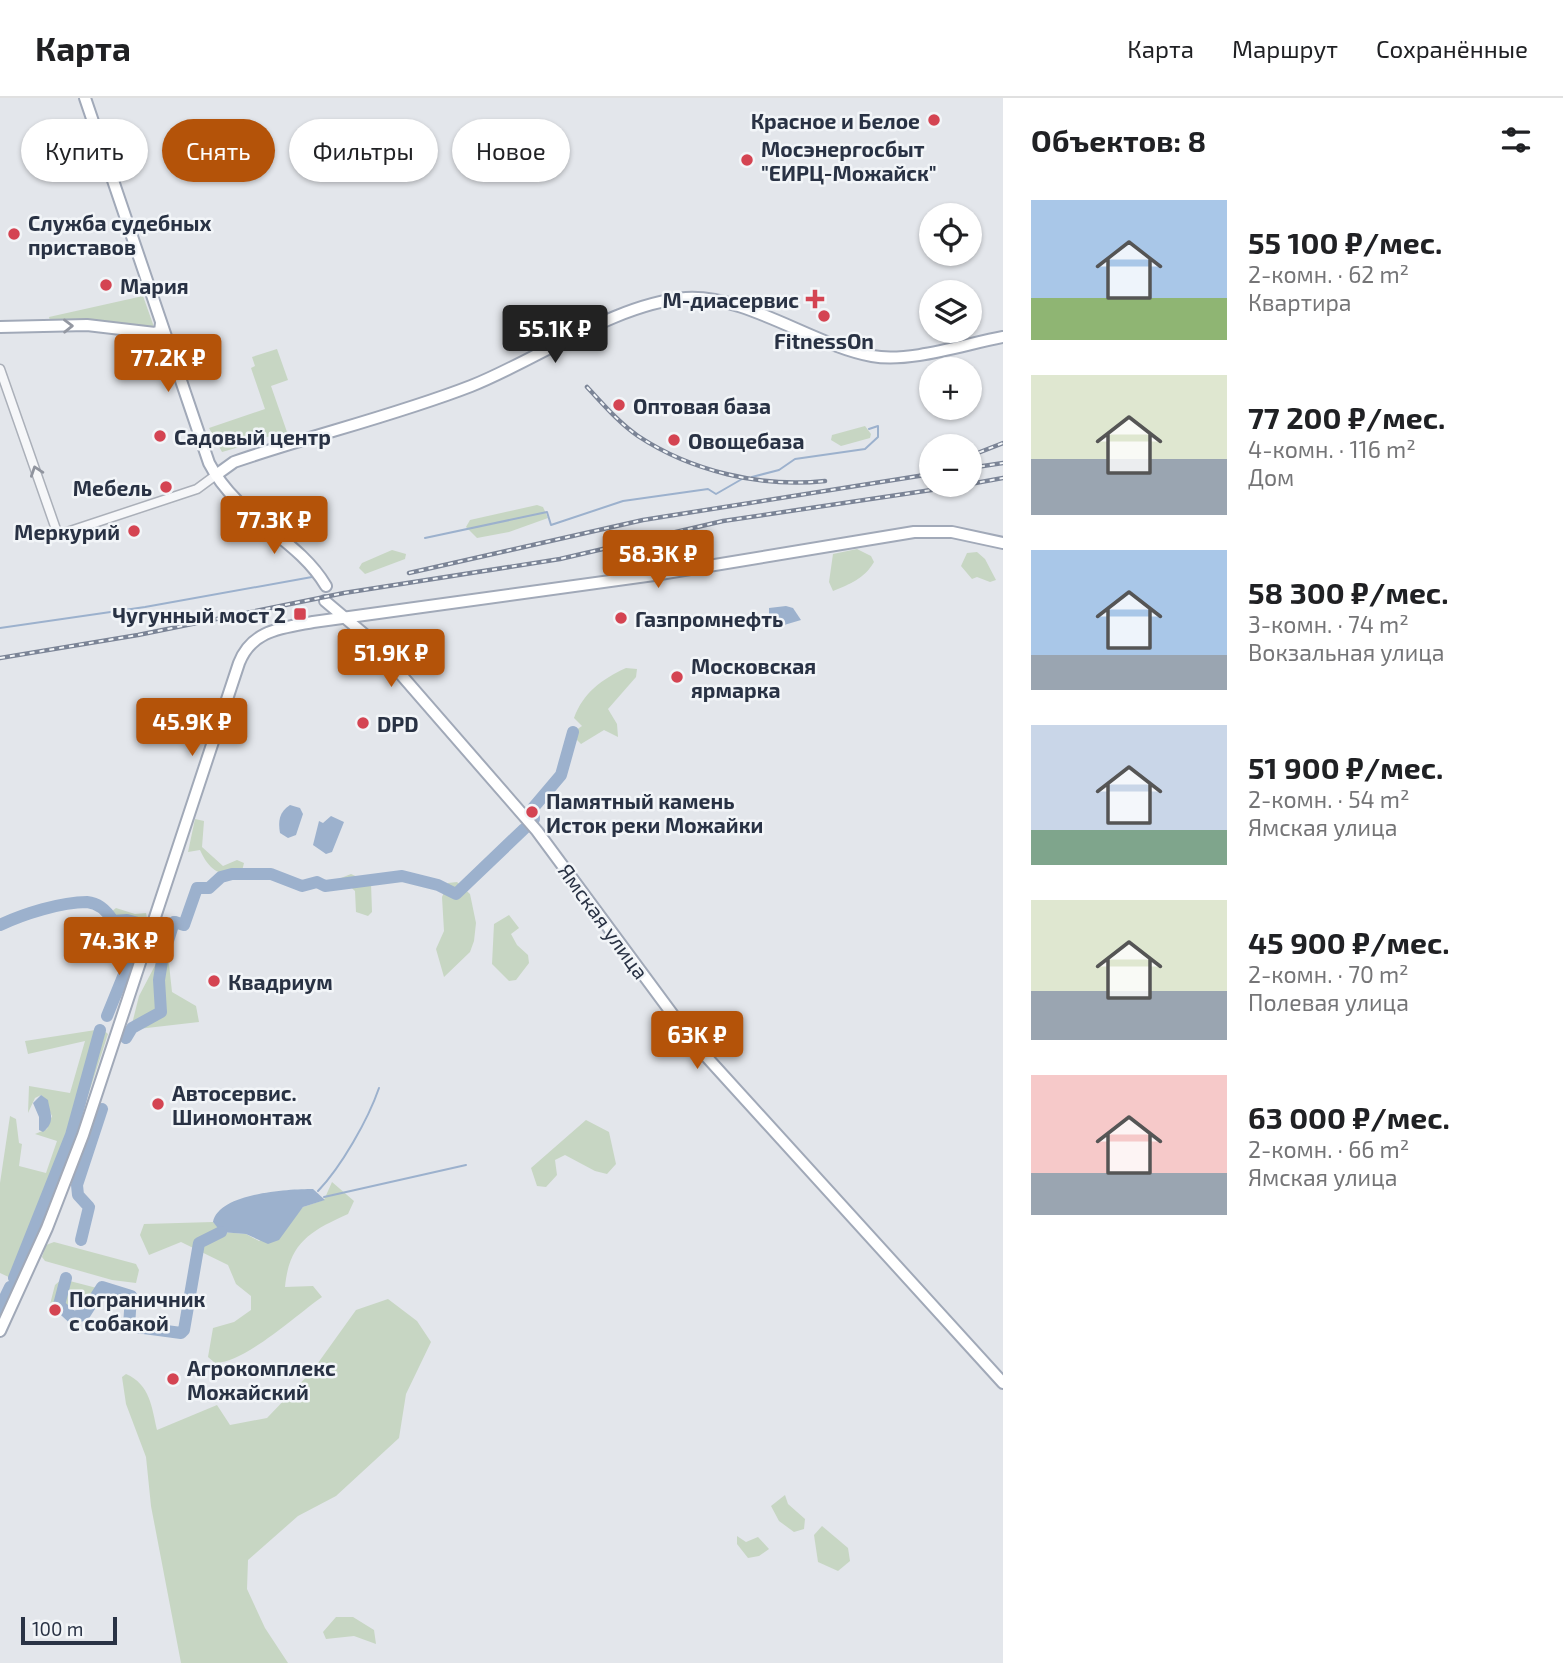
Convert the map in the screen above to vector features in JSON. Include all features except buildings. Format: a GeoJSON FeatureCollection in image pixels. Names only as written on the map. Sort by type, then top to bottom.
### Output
{"type":"FeatureCollection","features":[{"type":"Feature","properties":{"kind":"main road"},"geometry":{"type":"LineString","coordinates":[[85,98],[170,350],[216,475],[247,513],[319,575],[323,587]]}},
{"type":"Feature","properties":{"kind":"main road"},"geometry":{"type":"LineString","coordinates":[[216,475],[234,462],[469,387],[615,318],[678,299],[698,298],[724,303],[874,357],[909,355],[1003,337]]}},
{"type":"Feature","properties":{"kind":"main road"},"geometry":{"type":"LineString","coordinates":[[0,327],[87,325],[159,332],[161,323]]}},
{"type":"Feature","properties":{"kind":"main road"},"geometry":{"type":"LineString","coordinates":[[141,331],[170,350]]}},
{"type":"Feature","properties":{"kind":"main road"},"geometry":{"type":"LineString","coordinates":[[0,1332],[69,1174],[243,654],[254,640],[267,632],[313,622],[654,575],[914,532],[952,532],[1003,543]]}},
{"type":"Feature","properties":{"kind":"main road"},"geometry":{"type":"LineString","coordinates":[[313,622],[322,616],[330,602],[366,615]]}},
{"type":"Feature","properties":{"kind":"main road","name":"Ямская улица"},"geometry":{"type":"LineString","coordinates":[[330,602],[344,618],[370,639],[543,837],[693,1042],[1003,1384]]}},
{"type":"Feature","properties":{"kind":"main road"},"geometry":{"type":"LineString","coordinates":[[370,639],[366,628],[368,623],[393,613]]}},
{"type":"Feature","properties":{"kind":"street"},"geometry":{"type":"LineString","coordinates":[[0,369],[58,535],[197,489],[216,475]]}},
{"type":"Feature","properties":{"kind":"green space"},"geometry":{"type":"Polygon","coordinates":[[[143,296],[154,327],[105,321],[50,321],[49,317],[143,296]]]}},
{"type":"Feature","properties":{"kind":"green space"},"geometry":{"type":"Polygon","coordinates":[[[277,349],[288,380],[271,386],[287,432],[222,452],[209,428],[265,409],[251,368],[255,366],[252,357],[277,349]]]}},
{"type":"Feature","properties":{"kind":"green space"},"geometry":{"type":"Polygon","coordinates":[[[865,426],[871,434],[870,438],[841,446],[831,440],[832,435],[865,426]]]}},
{"type":"Feature","properties":{"kind":"green space"},"geometry":{"type":"Polygon","coordinates":[[[537,505],[543,507],[548,518],[509,532],[477,538],[466,527],[470,520],[537,505]]]}},
{"type":"Feature","properties":{"kind":"green space"},"geometry":{"type":"Polygon","coordinates":[[[857,549],[871,556],[874,562],[861,577],[833,591],[829,582],[833,554],[857,549]]]}},
{"type":"Feature","properties":{"kind":"green space"},"geometry":{"type":"Polygon","coordinates":[[[392,550],[406,554],[405,559],[365,574],[359,568],[362,563],[392,550]]]}},
{"type":"Feature","properties":{"kind":"green space"},"geometry":{"type":"Polygon","coordinates":[[[977,552],[985,559],[996,580],[990,582],[977,577],[972,579],[961,566],[967,553],[977,552]]]}},
{"type":"Feature","properties":{"kind":"green space"},"geometry":{"type":"Polygon","coordinates":[[[626,668],[637,669],[636,677],[608,709],[617,724],[618,737],[604,730],[581,744],[577,740],[576,730],[582,726],[574,718],[578,709],[594,688],[626,668]]]}},
{"type":"Feature","properties":{"kind":"green space"},"geometry":{"type":"Polygon","coordinates":[[[195,819],[204,821],[202,847],[223,866],[237,860],[244,863],[240,879],[215,870],[200,850],[188,852],[195,819]]]}},
{"type":"Feature","properties":{"kind":"green space"},"geometry":{"type":"Polygon","coordinates":[[[351,874],[371,883],[372,912],[368,916],[356,912],[355,891],[341,878],[351,874]]]}},
{"type":"Feature","properties":{"kind":"green space"},"geometry":{"type":"Polygon","coordinates":[[[457,882],[470,894],[476,923],[474,941],[470,952],[444,977],[436,949],[444,931],[442,897],[448,883],[457,882]]]}},
{"type":"Feature","properties":{"kind":"green space"},"geometry":{"type":"Polygon","coordinates":[[[116,908],[135,914],[146,913],[147,918],[135,939],[126,938],[126,926],[111,912],[116,908]]]}},
{"type":"Feature","properties":{"kind":"green space"},"geometry":{"type":"Polygon","coordinates":[[[509,915],[519,928],[511,934],[517,945],[528,955],[529,963],[516,980],[509,981],[492,964],[494,924],[509,915]]]}},
{"type":"Feature","properties":{"kind":"green space"},"geometry":{"type":"Polygon","coordinates":[[[168,955],[172,992],[196,1006],[199,1022],[138,1029],[132,1024],[139,996],[160,956],[168,955]]]}},
{"type":"Feature","properties":{"kind":"green space"},"geometry":{"type":"Polygon","coordinates":[[[102,1029],[108,1034],[50,1205],[23,1266],[13,1279],[0,1273],[0,1183],[10,1116],[16,1119],[19,1143],[22,1144],[19,1166],[46,1173],[57,1141],[35,1134],[47,1129],[52,1116],[41,1095],[35,1098],[28,1113],[29,1086],[70,1093],[85,1041],[28,1054],[25,1041],[102,1029]]]}},
{"type":"Feature","properties":{"kind":"green space"},"geometry":{"type":"Polygon","coordinates":[[[586,1120],[609,1132],[616,1164],[607,1174],[595,1171],[565,1155],[555,1160],[557,1175],[546,1187],[537,1186],[531,1168],[586,1120]]]}},
{"type":"Feature","properties":{"kind":"green space"},"geometry":{"type":"Polygon","coordinates":[[[332,1182],[354,1201],[348,1214],[323,1226],[304,1240],[291,1259],[285,1287],[313,1286],[322,1297],[255,1347],[227,1361],[215,1363],[208,1357],[213,1328],[234,1322],[251,1310],[251,1296],[236,1284],[228,1265],[181,1242],[149,1255],[140,1235],[144,1224],[213,1222],[222,1232],[246,1234],[259,1241],[293,1219],[303,1207],[324,1200],[332,1182]]]}},
{"type":"Feature","properties":{"kind":"green space"},"geometry":{"type":"Polygon","coordinates":[[[54,1242],[136,1264],[139,1270],[136,1283],[112,1280],[45,1261],[42,1257],[46,1245],[54,1242]]]}},
{"type":"Feature","properties":{"kind":"green space"},"geometry":{"type":"Polygon","coordinates":[[[62,1279],[124,1295],[124,1298],[119,1303],[88,1296],[75,1301],[71,1311],[62,1312],[53,1307],[48,1312],[55,1285],[62,1279]]]}},
{"type":"Feature","properties":{"kind":"green space"},"geometry":{"type":"Polygon","coordinates":[[[388,1299],[417,1321],[431,1342],[406,1394],[399,1438],[336,1496],[298,1516],[248,1560],[247,1589],[265,1628],[288,1663],[181,1663],[151,1506],[146,1457],[126,1404],[122,1377],[126,1374],[134,1378],[145,1390],[157,1430],[217,1405],[230,1425],[267,1418],[313,1370],[356,1310],[388,1299]]]}},
{"type":"Feature","properties":{"kind":"green space"},"geometry":{"type":"Polygon","coordinates":[[[785,1495],[788,1504],[805,1519],[804,1529],[794,1532],[779,1521],[771,1506],[785,1495]]]}},
{"type":"Feature","properties":{"kind":"green space"},"geometry":{"type":"Polygon","coordinates":[[[822,1526],[848,1548],[850,1561],[838,1571],[818,1562],[814,1535],[822,1526]]]}},
{"type":"Feature","properties":{"kind":"green space"},"geometry":{"type":"Polygon","coordinates":[[[737,1536],[746,1542],[758,1537],[769,1549],[759,1556],[748,1558],[737,1544],[737,1536]]]}},
{"type":"Feature","properties":{"kind":"green space"},"geometry":{"type":"Polygon","coordinates":[[[336,1617],[353,1617],[374,1630],[376,1644],[354,1636],[326,1639],[323,1632],[336,1617]]]}},
{"type":"Feature","properties":{"kind":"water"},"geometry":{"type":"Polygon","coordinates":[[[769,608],[793,608],[801,620],[774,628],[769,622],[769,608]]]}},
{"type":"Feature","properties":{"kind":"water"},"geometry":{"type":"Polygon","coordinates":[[[290,805],[300,808],[303,814],[296,835],[288,838],[280,833],[279,821],[281,814],[290,805]]]}},
{"type":"Feature","properties":{"kind":"water"},"geometry":{"type":"Polygon","coordinates":[[[331,816],[344,822],[332,852],[326,854],[313,845],[319,821],[323,823],[331,816]]]}},
{"type":"Feature","properties":{"kind":"water"},"geometry":{"type":"Polygon","coordinates":[[[41,1095],[48,1100],[51,1117],[50,1125],[43,1132],[39,1130],[39,1117],[33,1103],[41,1095]]]}},
{"type":"Feature","properties":{"kind":"water"},"geometry":{"type":"Polygon","coordinates":[[[313,1189],[325,1200],[303,1207],[279,1240],[268,1244],[246,1234],[221,1232],[213,1222],[218,1212],[241,1199],[272,1192],[313,1189]]]}},
{"type":"Feature","properties":{"kind":"waterway"},"geometry":{"type":"LineString","coordinates":[[752,477],[779,470],[795,459],[865,449],[878,437],[878,426],[869,429]]}},
{"type":"Feature","properties":{"kind":"waterway"},"geometry":{"type":"LineString","coordinates":[[425,538],[547,512],[551,525],[623,501],[708,489],[716,494],[742,479]]}},
{"type":"Feature","properties":{"kind":"waterway"},"geometry":{"type":"LineString","coordinates":[[0,628],[145,607],[312,577]]}},
{"type":"Feature","properties":{"kind":"waterway"},"geometry":{"type":"LineString","coordinates":[[534,819],[533,808],[561,775],[573,732]]}},
{"type":"Feature","properties":{"kind":"waterway"},"geometry":{"type":"LineString","coordinates":[[161,927],[175,922],[184,925],[197,888],[209,888],[221,877],[232,874],[271,874],[302,886],[317,882],[325,886],[402,876],[438,885],[456,894],[524,829]]}},
{"type":"Feature","properties":{"kind":"waterway"},"geometry":{"type":"LineString","coordinates":[[0,925],[42,909],[87,902],[102,908],[113,921],[127,920],[145,925]]}},
{"type":"Feature","properties":{"kind":"waterway"},"geometry":{"type":"LineString","coordinates":[[168,941],[174,922]]}},
{"type":"Feature","properties":{"kind":"waterway"},"geometry":{"type":"LineString","coordinates":[[107,1016],[144,925]]}},
{"type":"Feature","properties":{"kind":"waterway"},"geometry":{"type":"LineString","coordinates":[[126,1038],[132,1028],[161,1012],[159,980],[163,955]]}},
{"type":"Feature","properties":{"kind":"waterway"},"geometry":{"type":"LineString","coordinates":[[14,1278],[71,1135],[100,1030]]}},
{"type":"Feature","properties":{"kind":"waterway"},"geometry":{"type":"LineString","coordinates":[[318,1191],[353,1142],[379,1088]]}},
{"type":"Feature","properties":{"kind":"waterway"},"geometry":{"type":"LineString","coordinates":[[81,1240],[89,1207],[78,1195],[77,1185],[102,1109]]}},
{"type":"Feature","properties":{"kind":"waterway"},"geometry":{"type":"LineString","coordinates":[[324,1197],[466,1165]]}},
{"type":"Feature","properties":{"kind":"waterway"},"geometry":{"type":"LineString","coordinates":[[66,1278],[59,1305],[72,1317],[84,1315],[102,1287],[131,1296],[129,1326],[181,1333],[184,1330],[199,1243],[221,1232]]}},
{"type":"Feature","properties":{"kind":"waterway"},"geometry":{"type":"LineString","coordinates":[[0,1308],[10,1287]]}},
{"type":"Feature","properties":{"kind":"railway"},"geometry":{"type":"LineString","coordinates":[[587,387],[631,431],[681,459],[752,479],[801,483],[825,481]]}},
{"type":"Feature","properties":{"kind":"railway"},"geometry":{"type":"LineString","coordinates":[[982,451],[1003,443]]}},
{"type":"Feature","properties":{"kind":"railway"},"geometry":{"type":"LineString","coordinates":[[982,466],[1003,463]]}},
{"type":"Feature","properties":{"kind":"railway"},"geometry":{"type":"LineString","coordinates":[[409,573],[643,520],[919,476]]}},
{"type":"Feature","properties":{"kind":"railway"},"geometry":{"type":"LineString","coordinates":[[982,482],[1003,478]]}},
{"type":"Feature","properties":{"kind":"railway"},"geometry":{"type":"LineString","coordinates":[[0,658],[138,635],[344,593],[560,559],[723,521],[919,492]]}},
{"type":"Feature","properties":{"kind":"place","name":"Красное и Белое"},"geometry":{"type":"Point","coordinates":[934,120]}},
{"type":"Feature","properties":{"kind":"place","name":"Мосэнергосбыт \"ЕИРЦ-Можайск\""},"geometry":{"type":"Point","coordinates":[747,160]}},
{"type":"Feature","properties":{"kind":"place","name":"Служба судебных приставов"},"geometry":{"type":"Point","coordinates":[14,234]}},
{"type":"Feature","properties":{"kind":"place","name":"Мария"},"geometry":{"type":"Point","coordinates":[106,285]}},
{"type":"Feature","properties":{"kind":"place","name":"М-диасервис"},"geometry":{"type":"Point","coordinates":[815,299]}},
{"type":"Feature","properties":{"kind":"place","name":"FitnessOn"},"geometry":{"type":"Point","coordinates":[824,316]}},
{"type":"Feature","properties":{"kind":"place","name":"Оптовая база"},"geometry":{"type":"Point","coordinates":[619,405]}},
{"type":"Feature","properties":{"kind":"place","name":"Садовый центр"},"geometry":{"type":"Point","coordinates":[160,436]}},
{"type":"Feature","properties":{"kind":"place","name":"Овощебаза"},"geometry":{"type":"Point","coordinates":[674,440]}},
{"type":"Feature","properties":{"kind":"place","name":"Мебель"},"geometry":{"type":"Point","coordinates":[166,487]}},
{"type":"Feature","properties":{"kind":"place","name":"Меркурий"},"geometry":{"type":"Point","coordinates":[134,531]}},
{"type":"Feature","properties":{"kind":"place","name":"Чугунный мост 2"},"geometry":{"type":"Point","coordinates":[300,614]}},
{"type":"Feature","properties":{"kind":"place","name":"Газпромнефть"},"geometry":{"type":"Point","coordinates":[621,618]}},
{"type":"Feature","properties":{"kind":"place","name":"Московская ярмарка"},"geometry":{"type":"Point","coordinates":[677,677]}},
{"type":"Feature","properties":{"kind":"place","name":"DPD"},"geometry":{"type":"Point","coordinates":[363,723]}},
{"type":"Feature","properties":{"kind":"place","name":"Памятный камень Исток реки Можайки"},"geometry":{"type":"Point","coordinates":[532,812]}},
{"type":"Feature","properties":{"kind":"place","name":"Квадриум"},"geometry":{"type":"Point","coordinates":[214,981]}},
{"type":"Feature","properties":{"kind":"place","name":"Автосервис. Шиномонтаж"},"geometry":{"type":"Point","coordinates":[158,1104]}},
{"type":"Feature","properties":{"kind":"place","name":"Пограничник с собакой"},"geometry":{"type":"Point","coordinates":[55,1310]}},
{"type":"Feature","properties":{"kind":"place","name":"Агрокомплекс Можайский"},"geometry":{"type":"Point","coordinates":[173,1379]}}]}
